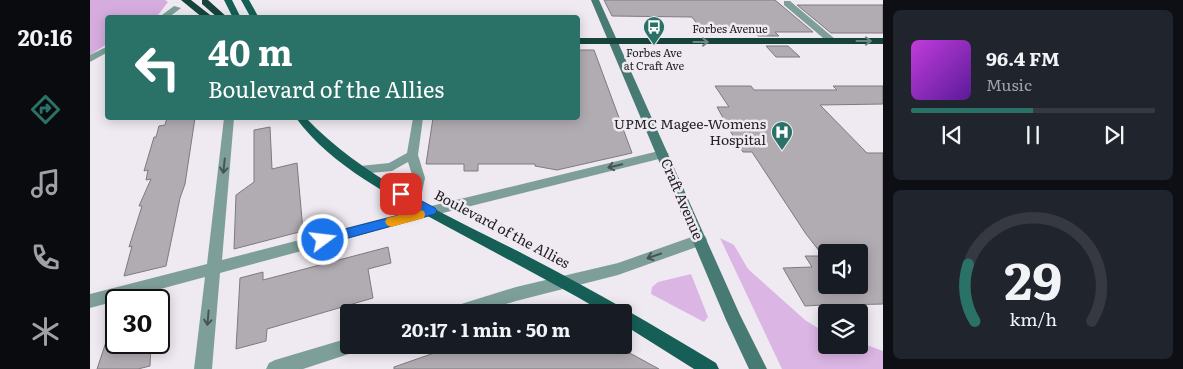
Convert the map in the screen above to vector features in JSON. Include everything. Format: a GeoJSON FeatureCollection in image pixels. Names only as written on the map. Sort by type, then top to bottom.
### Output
{"type":"FeatureCollection","features":[{"type":"Feature","properties":{"kind":"highway"},"geometry":{"type":"LineString","coordinates":[[185,0],[206,15]]}},
{"type":"Feature","properties":{"kind":"highway"},"geometry":{"type":"LineString","coordinates":[[202,0],[220,15]]}},
{"type":"Feature","properties":{"kind":"highway","name":"Forbes Avenue"},"geometry":{"type":"LineString","coordinates":[[580,41],[883,41]]}},
{"type":"Feature","properties":{"kind":"main road"},"geometry":{"type":"LineString","coordinates":[[228,0],[236,15]]}},
{"type":"Feature","properties":{"kind":"main road"},"geometry":{"type":"LineString","coordinates":[[245,0],[253,15]]}},
{"type":"Feature","properties":{"kind":"main road","name":"Craft Avenue"},"geometry":{"type":"LineString","coordinates":[[595,0],[734,320],[758,369]]}},
{"type":"Feature","properties":{"kind":"main road","name":"Boulevard of the Allies"},"geometry":{"type":"LineString","coordinates":[[303,120],[318,136],[360,170],[497,248],[566,282],[603,304]]}},
{"type":"Feature","properties":{"kind":"main road"},"geometry":{"type":"LineString","coordinates":[[632,321],[710,369]]}},
{"type":"Feature","properties":{"kind":"street"},"geometry":{"type":"LineString","coordinates":[[787,3],[832,41]]}},
{"type":"Feature","properties":{"kind":"street"},"geometry":{"type":"LineString","coordinates":[[90,59],[105,50]]}},
{"type":"Feature","properties":{"kind":"street"},"geometry":{"type":"LineString","coordinates":[[203,369],[229,120]]}},
{"type":"Feature","properties":{"kind":"street"},"geometry":{"type":"LineString","coordinates":[[414,202],[419,178],[412,155],[418,120]]}},
{"type":"Feature","properties":{"kind":"street"},"geometry":{"type":"LineString","coordinates":[[90,301],[431,211],[663,154]]}},
{"type":"Feature","properties":{"kind":"street"},"geometry":{"type":"LineString","coordinates":[[360,170],[392,166],[412,155]]}},
{"type":"Feature","properties":{"kind":"street"},"geometry":{"type":"LineString","coordinates":[[484,304],[516,294],[618,269],[700,240]]}},
{"type":"Feature","properties":{"kind":"street"},"geometry":{"type":"LineString","coordinates":[[274,369],[340,349]]}},
{"type":"Feature","properties":{"kind":"shaded area"},"geometry":{"type":"Polygon","coordinates":[[[90,0],[165,0],[168,2],[158,15],[105,15],[105,45],[90,55],[90,0]]]}},
{"type":"Feature","properties":{"kind":"shaded area"},"geometry":{"type":"Polygon","coordinates":[[[720,238],[734,245],[748,269],[805,320],[818,328],[818,354],[868,354],[868,345],[883,351],[883,369],[782,369],[720,238]]]}},
{"type":"Feature","properties":{"kind":"shaded area"},"geometry":{"type":"Polygon","coordinates":[[[691,274],[708,317],[704,322],[651,294],[652,287],[658,282],[691,274]]]}},
{"type":"Feature","properties":{"kind":"building"},"geometry":{"type":"Polygon","coordinates":[[[604,0],[775,0],[813,32],[775,32],[779,36],[758,36],[755,33],[704,33],[692,17],[612,16],[604,0]]]}},
{"type":"Feature","properties":{"kind":"building"},"geometry":{"type":"Polygon","coordinates":[[[797,5],[883,5],[883,33],[831,33],[797,5]]]}},
{"type":"Feature","properties":{"kind":"building"},"geometry":{"type":"Polygon","coordinates":[[[766,46],[788,46],[800,57],[776,57],[766,46]]]}},
{"type":"Feature","properties":{"kind":"building"},"geometry":{"type":"Polygon","coordinates":[[[580,50],[594,50],[632,153],[557,170],[535,166],[535,164],[478,164],[478,171],[464,171],[464,164],[426,164],[433,120],[580,120],[580,50]]]}},
{"type":"Feature","properties":{"kind":"building"},"geometry":{"type":"Polygon","coordinates":[[[715,86],[751,86],[754,90],[837,90],[833,86],[883,86],[883,104],[820,105],[867,153],[883,153],[883,304],[818,304],[805,306],[783,268],[812,267],[805,256],[818,256],[818,294],[868,294],[868,244],[818,244],[818,249],[752,152],[743,152],[737,143],[717,107],[729,107],[715,86]]]}},
{"type":"Feature","properties":{"kind":"building"},"geometry":{"type":"Polygon","coordinates":[[[166,120],[195,120],[185,184],[180,198],[166,266],[124,276],[132,246],[129,247],[142,206],[139,206],[151,179],[146,180],[148,170],[144,171],[159,126],[165,125],[166,120]]]}},
{"type":"Feature","properties":{"kind":"building"},"geometry":{"type":"Polygon","coordinates":[[[270,127],[272,169],[297,163],[303,231],[234,249],[236,195],[254,182],[254,130],[270,127]]]}},
{"type":"Feature","properties":{"kind":"building"},"geometry":{"type":"Polygon","coordinates":[[[388,247],[391,263],[368,269],[373,298],[352,304],[340,304],[340,308],[267,329],[266,341],[236,349],[240,278],[263,272],[263,280],[388,247]]]}},
{"type":"Feature","properties":{"kind":"building"},"geometry":{"type":"Polygon","coordinates":[[[105,345],[105,354],[150,354],[150,366],[138,369],[97,369],[105,345]]]}},
{"type":"Feature","properties":{"kind":"building"},"geometry":{"type":"Polygon","coordinates":[[[431,354],[632,354],[659,369],[394,369],[394,367],[431,354]]]}},
{"type":"Feature","properties":{"kind":"slow traffic"},"geometry":{"type":"LineString","coordinates":[[391,222],[419,214]]}},
{"type":"Feature","properties":{"kind":"place","name":"Forbes Ave at Craft Ave"},"geometry":{"type":"Point","coordinates":[654,46]}},
{"type":"Feature","properties":{"kind":"place","name":"UPMC Magee-Womens Hospital"},"geometry":{"type":"Point","coordinates":[782,151]}},
{"type":"Feature","properties":{"kind":"route"},"geometry":{"type":"LineString","coordinates":[[323,240],[431,211],[401,194]]}}]}
